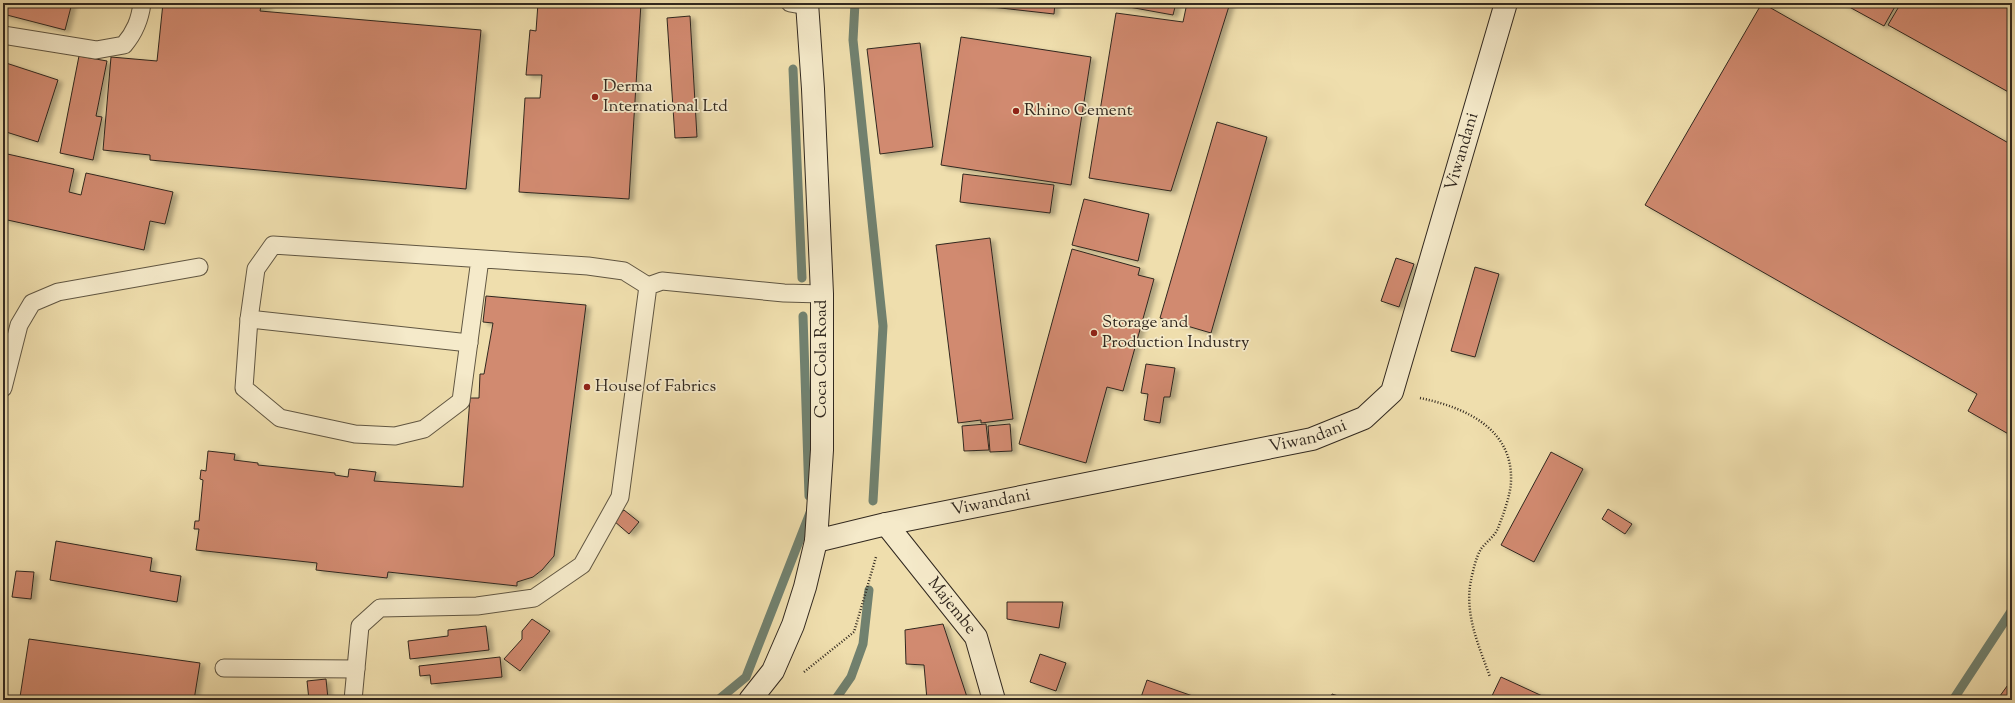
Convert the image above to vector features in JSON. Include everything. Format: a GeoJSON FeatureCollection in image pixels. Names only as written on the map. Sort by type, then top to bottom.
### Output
{"type":"FeatureCollection","features":[{"type":"Feature","properties":{"kind":"street","name":"Viwandani"},"geometry":{"type":"LineString","coordinates":[[816,541],[886,524],[1312,439],[1364,418],[1392,392],[1506,3]]}},
{"type":"Feature","properties":{"kind":"street","name":"Coca Cola Road"},"geometry":{"type":"LineString","coordinates":[[750,700],[773,671],[793,625],[805,587],[816,541],[822,450],[822,294],[813,89],[802,4]]}},
{"type":"Feature","properties":{"kind":"street","name":"Majembe"},"geometry":{"type":"LineString","coordinates":[[886,524],[976,638],[994,700]]}},
{"type":"Feature","properties":{"kind":"lane"},"geometry":{"type":"LineString","coordinates":[[3,35],[96,50],[124,45],[135,32],[141,15],[142,3]]}},
{"type":"Feature","properties":{"kind":"lane"},"geometry":{"type":"LineString","coordinates":[[480,259],[461,401],[424,429],[394,436],[355,434],[280,418],[244,388],[249,319],[256,269],[273,245],[588,266],[624,271],[648,286]]}},
{"type":"Feature","properties":{"kind":"lane"},"geometry":{"type":"LineString","coordinates":[[3,388],[5,369],[19,325],[32,303],[58,292],[199,267]]}},
{"type":"Feature","properties":{"kind":"lane"},"geometry":{"type":"LineString","coordinates":[[648,286],[662,281],[784,293],[822,294]]}},
{"type":"Feature","properties":{"kind":"lane"},"geometry":{"type":"LineString","coordinates":[[353,700],[360,626],[380,608],[477,606],[534,598],[582,565],[620,497],[648,286]]}},
{"type":"Feature","properties":{"kind":"lane"},"geometry":{"type":"LineString","coordinates":[[249,319],[469,344]]}},
{"type":"Feature","properties":{"kind":"lane"},"geometry":{"type":"LineString","coordinates":[[224,668],[356,669]]}},
{"type":"Feature","properties":{"kind":"path"},"geometry":{"type":"LineString","coordinates":[[1392,392],[1439,402],[1469,415],[1487,425],[1501,442],[1509,456],[1511,482],[1498,529],[1481,550],[1471,580],[1469,605],[1475,635],[1490,677]]}},
{"type":"Feature","properties":{"kind":"path"},"geometry":{"type":"LineString","coordinates":[[799,676],[854,632],[886,524]]}},
{"type":"Feature","properties":{"kind":"building"},"geometry":{"type":"Polygon","coordinates":[[[3,3],[72,3],[65,30],[3,14],[3,3]]]}},
{"type":"Feature","properties":{"kind":"building"},"geometry":{"type":"Polygon","coordinates":[[[163,3],[268,3],[267,7],[261,6],[260,11],[481,30],[466,189],[150,160],[150,155],[103,150],[111,57],[157,61],[163,3]]]}},
{"type":"Feature","properties":{"kind":"building"},"geometry":{"type":"Polygon","coordinates":[[[538,3],[641,3],[629,199],[519,192],[525,98],[540,98],[542,75],[526,75],[530,30],[536,31],[538,3]]]}},
{"type":"Feature","properties":{"kind":"building"},"geometry":{"type":"Polygon","coordinates":[[[956,3],[1055,3],[1054,14],[956,3]]]}},
{"type":"Feature","properties":{"kind":"building"},"geometry":{"type":"Polygon","coordinates":[[[1107,3],[1176,3],[1173,15],[1107,3]]]}},
{"type":"Feature","properties":{"kind":"building"},"geometry":{"type":"Polygon","coordinates":[[[1187,3],[1230,3],[1171,191],[1089,178],[1116,13],[1183,22],[1187,3]]]}},
{"type":"Feature","properties":{"kind":"building"},"geometry":{"type":"Polygon","coordinates":[[[1762,3],[2012,145],[2012,436],[1968,411],[1977,394],[1645,205],[1762,3]]]}},
{"type":"Feature","properties":{"kind":"building"},"geometry":{"type":"Polygon","coordinates":[[[1842,3],[1897,3],[1884,26],[1842,3]]]}},
{"type":"Feature","properties":{"kind":"building"},"geometry":{"type":"Polygon","coordinates":[[[1901,3],[2012,3],[2012,94],[1888,25],[1901,3]]]}},
{"type":"Feature","properties":{"kind":"building"},"geometry":{"type":"Polygon","coordinates":[[[690,16],[697,137],[675,138],[667,18],[690,16]]]}},
{"type":"Feature","properties":{"kind":"building","name":"Rhino Cement"},"geometry":{"type":"Polygon","coordinates":[[[961,37],[1091,57],[1071,185],[941,165],[961,37]]]}},
{"type":"Feature","properties":{"kind":"building"},"geometry":{"type":"Polygon","coordinates":[[[920,43],[933,147],[880,154],[867,49],[920,43]]]}},
{"type":"Feature","properties":{"kind":"building"},"geometry":{"type":"Polygon","coordinates":[[[79,56],[107,61],[96,116],[102,117],[93,160],[60,153],[79,56]]]}},
{"type":"Feature","properties":{"kind":"building"},"geometry":{"type":"Polygon","coordinates":[[[3,62],[58,80],[38,142],[3,131],[3,62]]]}},
{"type":"Feature","properties":{"kind":"building"},"geometry":{"type":"Polygon","coordinates":[[[1217,122],[1267,137],[1211,333],[1160,318],[1217,122]]]}},
{"type":"Feature","properties":{"kind":"building"},"geometry":{"type":"Polygon","coordinates":[[[3,153],[74,169],[69,192],[81,195],[86,173],[173,192],[165,224],[150,221],[144,250],[3,219],[3,153]]]}},
{"type":"Feature","properties":{"kind":"building"},"geometry":{"type":"Polygon","coordinates":[[[963,174],[1054,185],[1050,213],[960,202],[963,174]]]}},
{"type":"Feature","properties":{"kind":"building"},"geometry":{"type":"Polygon","coordinates":[[[1084,199],[1149,214],[1138,261],[1072,245],[1084,199]]]}},
{"type":"Feature","properties":{"kind":"building"},"geometry":{"type":"Polygon","coordinates":[[[990,238],[1013,419],[981,423],[981,420],[958,423],[936,245],[990,238]]]}},
{"type":"Feature","properties":{"kind":"building","name":"Storage and Production Industry"},"geometry":{"type":"Polygon","coordinates":[[[1072,249],[1140,268],[1138,275],[1154,279],[1123,391],[1107,387],[1086,463],[1019,444],[1072,249]]]}},
{"type":"Feature","properties":{"kind":"building"},"geometry":{"type":"Polygon","coordinates":[[[1396,258],[1414,264],[1399,307],[1381,301],[1396,258]]]}},
{"type":"Feature","properties":{"kind":"building"},"geometry":{"type":"Polygon","coordinates":[[[1475,267],[1499,274],[1475,357],[1451,351],[1475,267]]]}},
{"type":"Feature","properties":{"kind":"building"},"geometry":{"type":"Polygon","coordinates":[[[486,296],[586,305],[554,556],[542,570],[533,577],[517,582],[517,586],[388,572],[387,578],[316,570],[317,563],[196,550],[199,529],[194,529],[195,521],[199,521],[203,480],[200,479],[201,470],[206,471],[208,451],[235,454],[234,460],[258,463],[258,465],[335,473],[335,475],[348,477],[349,469],[376,472],[374,481],[463,487],[470,398],[479,398],[480,374],[484,374],[493,323],[483,322],[486,296]]]}},
{"type":"Feature","properties":{"kind":"building"},"geometry":{"type":"Polygon","coordinates":[[[1146,364],[1175,368],[1170,397],[1164,397],[1160,423],[1144,420],[1148,394],[1141,393],[1146,364]]]}},
{"type":"Feature","properties":{"kind":"building"},"geometry":{"type":"Polygon","coordinates":[[[986,424],[989,450],[964,451],[962,426],[986,424]]]}},
{"type":"Feature","properties":{"kind":"building"},"geometry":{"type":"Polygon","coordinates":[[[1010,424],[1012,451],[990,452],[988,426],[1010,424]]]}},
{"type":"Feature","properties":{"kind":"building"},"geometry":{"type":"Polygon","coordinates":[[[1551,452],[1583,469],[1534,562],[1501,545],[1551,452]]]}},
{"type":"Feature","properties":{"kind":"building"},"geometry":{"type":"Polygon","coordinates":[[[1608,509],[1632,524],[1625,534],[1602,519],[1608,509]]]}},
{"type":"Feature","properties":{"kind":"building"},"geometry":{"type":"Polygon","coordinates":[[[624,510],[639,522],[629,534],[614,521],[624,510]]]}},
{"type":"Feature","properties":{"kind":"building"},"geometry":{"type":"Polygon","coordinates":[[[56,541],[152,558],[150,571],[181,576],[177,602],[50,580],[56,541]]]}},
{"type":"Feature","properties":{"kind":"building"},"geometry":{"type":"Polygon","coordinates":[[[16,571],[34,572],[31,599],[12,597],[16,571]]]}},
{"type":"Feature","properties":{"kind":"building"},"geometry":{"type":"Polygon","coordinates":[[[1007,602],[1063,602],[1059,628],[1007,619],[1007,602]]]}},
{"type":"Feature","properties":{"kind":"building"},"geometry":{"type":"Polygon","coordinates":[[[532,619],[550,631],[520,671],[504,659],[522,639],[522,631],[532,619]]]}},
{"type":"Feature","properties":{"kind":"building"},"geometry":{"type":"Polygon","coordinates":[[[943,624],[968,700],[927,700],[924,665],[906,664],[905,630],[943,624]]]}},
{"type":"Feature","properties":{"kind":"building"},"geometry":{"type":"Polygon","coordinates":[[[486,626],[489,650],[410,659],[408,641],[448,636],[448,630],[486,626]]]}},
{"type":"Feature","properties":{"kind":"building"},"geometry":{"type":"Polygon","coordinates":[[[29,639],[200,663],[194,700],[41,700],[20,697],[29,639]]]}},
{"type":"Feature","properties":{"kind":"building"},"geometry":{"type":"Polygon","coordinates":[[[1040,654],[1066,663],[1056,691],[1030,682],[1040,654]]]}},
{"type":"Feature","properties":{"kind":"building"},"geometry":{"type":"Polygon","coordinates":[[[500,657],[502,677],[431,684],[430,675],[420,676],[419,666],[500,657]]]}},
{"type":"Feature","properties":{"kind":"building"},"geometry":{"type":"Polygon","coordinates":[[[1501,677],[1551,700],[1490,700],[1501,677]]]}},
{"type":"Feature","properties":{"kind":"building"},"geometry":{"type":"Polygon","coordinates":[[[326,679],[328,699],[309,700],[307,681],[326,679]]]}},
{"type":"Feature","properties":{"kind":"building"},"geometry":{"type":"Polygon","coordinates":[[[1147,680],[1204,700],[1140,700],[1147,680]]]}},
{"type":"Feature","properties":{"kind":"building"},"geometry":{"type":"Polygon","coordinates":[[[2010,682],[2012,683],[2012,700],[1997,700],[2010,682]]]}},
{"type":"Feature","properties":{"kind":"building"},"geometry":{"type":"Polygon","coordinates":[[[1332,694],[1351,700],[1330,700],[1332,694]]]}},
{"type":"Feature","properties":{"kind":"waterway"},"geometry":{"type":"LineString","coordinates":[[855,3],[853,40],[883,326],[873,501]]}},
{"type":"Feature","properties":{"kind":"waterway"},"geometry":{"type":"LineString","coordinates":[[793,69],[802,278]]}},
{"type":"Feature","properties":{"kind":"waterway"},"geometry":{"type":"LineString","coordinates":[[803,316],[809,496]]}},
{"type":"Feature","properties":{"kind":"waterway"},"geometry":{"type":"LineString","coordinates":[[718,700],[746,677],[810,513]]}},
{"type":"Feature","properties":{"kind":"waterway"},"geometry":{"type":"LineString","coordinates":[[835,700],[851,677],[863,644],[869,590]]}},
{"type":"Feature","properties":{"kind":"waterway"},"geometry":{"type":"LineString","coordinates":[[1953,700],[2012,610]]}},
{"type":"Feature","properties":{"kind":"place","name":"Derma International Ltd"},"geometry":{"type":"Point","coordinates":[595,97]}},
{"type":"Feature","properties":{"kind":"place","name":"Rhino Cement"},"geometry":{"type":"Point","coordinates":[1016,111]}},
{"type":"Feature","properties":{"kind":"place","name":"Storage and Production Industry"},"geometry":{"type":"Point","coordinates":[1094,333]}},
{"type":"Feature","properties":{"kind":"place","name":"House of Fabrics"},"geometry":{"type":"Point","coordinates":[587,387]}}]}
